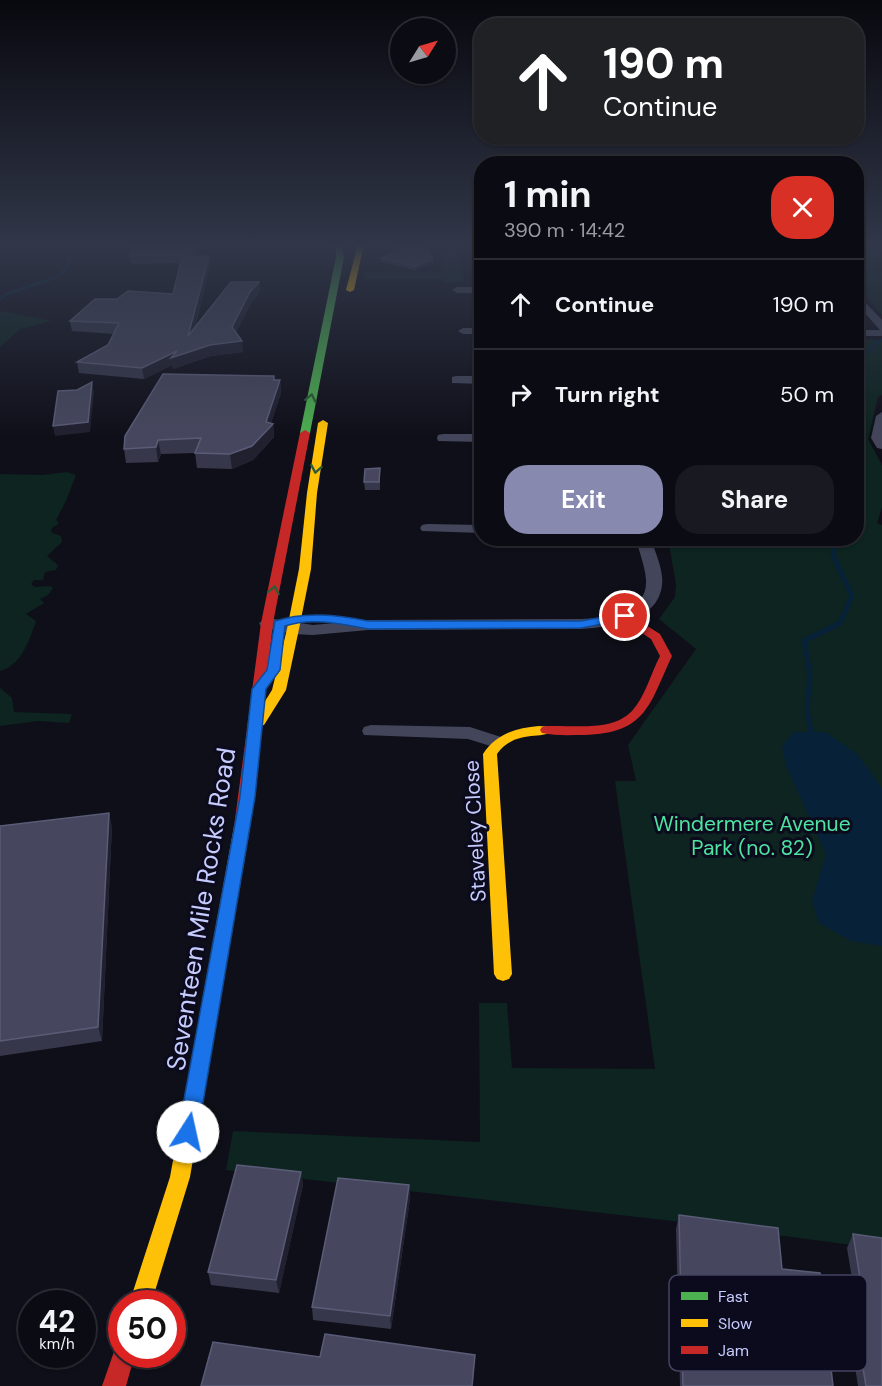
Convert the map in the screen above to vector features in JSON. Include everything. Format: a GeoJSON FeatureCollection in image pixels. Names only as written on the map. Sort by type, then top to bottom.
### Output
{"type":"FeatureCollection","features":[{"type":"Feature","properties":{"kind":"main road","name":"Seventeen Mile Rocks Road"},"geometry":{"type":"LineString","coordinates":[[254,730],[279,690],[284,624],[332,309]]}},
{"type":"Feature","properties":{"kind":"main road","name":"Seventeen Mile Rocks Road"},"geometry":{"type":"LineString","coordinates":[[284,624],[305,569],[312,493],[325,413]]}},
{"type":"Feature","properties":{"kind":"main road","name":"Staveley Close"},"geometry":{"type":"LineString","coordinates":[[503,974],[490,754],[497,742],[528,730],[603,729],[622,725],[638,713],[662,665],[665,651],[658,639],[625,616]]}},
{"type":"Feature","properties":{"kind":"main road","name":"Seventeen Mile Rocks Road"},"geometry":{"type":"LineString","coordinates":[[144,1290],[180,1177],[248,797],[259,689]]}},
{"type":"Feature","properties":{"kind":"main road"},"geometry":{"type":"LineString","coordinates":[[114,1386],[120,1368]]}},
{"type":"Feature","properties":{"kind":"street"},"geometry":{"type":"LineString","coordinates":[[867,309],[882,327]]}},
{"type":"Feature","properties":{"kind":"street"},"geometry":{"type":"LineString","coordinates":[[463,331],[474,331]]}},
{"type":"Feature","properties":{"kind":"street"},"geometry":{"type":"LineString","coordinates":[[864,333],[882,333]]}},
{"type":"Feature","properties":{"kind":"street"},"geometry":{"type":"LineString","coordinates":[[456,380],[474,380]]}},
{"type":"Feature","properties":{"kind":"street"},"geometry":{"type":"LineString","coordinates":[[882,416],[877,438],[882,445]]}},
{"type":"Feature","properties":{"kind":"street"},"geometry":{"type":"LineString","coordinates":[[443,438],[474,438]]}},
{"type":"Feature","properties":{"kind":"street"},"geometry":{"type":"LineString","coordinates":[[428,528],[474,529]]}},
{"type":"Feature","properties":{"kind":"street"},"geometry":{"type":"LineString","coordinates":[[259,689],[273,670],[284,624],[339,620],[368,625],[581,624],[625,616],[643,606],[652,592],[654,578],[645,546]]}},
{"type":"Feature","properties":{"kind":"street"},"geometry":{"type":"LineString","coordinates":[[371,731],[470,733],[497,742]]}},
{"type":"Feature","properties":{"kind":"green space"},"geometry":{"type":"Polygon","coordinates":[[[0,311],[52,321],[20,329],[0,347],[0,311]]]}},
{"type":"Feature","properties":{"kind":"green space","name":"Windermere Avenue Park (no. 82)"},"geometry":{"type":"Polygon","coordinates":[[[864,339],[882,340],[882,395],[878,397],[868,439],[882,465],[882,507],[877,523],[882,525],[882,1249],[681,1222],[226,1170],[233,1131],[480,1142],[479,1003],[507,1003],[512,1068],[655,1069],[615,781],[636,781],[628,745],[696,649],[659,619],[675,597],[676,584],[669,546],[864,546],[864,339]]]}},
{"type":"Feature","properties":{"kind":"green space"},"geometry":{"type":"Polygon","coordinates":[[[67,472],[76,475],[56,520],[59,523],[51,529],[52,533],[61,536],[62,542],[47,556],[58,565],[56,570],[45,572],[43,580],[34,580],[31,584],[35,587],[50,586],[53,588],[48,595],[40,599],[44,603],[26,614],[36,621],[24,651],[14,664],[0,671],[0,474],[43,475],[67,472]]]}},
{"type":"Feature","properties":{"kind":"green space"},"geometry":{"type":"Polygon","coordinates":[[[0,688],[12,698],[14,712],[72,714],[69,723],[38,721],[0,726],[0,688]]]}},
{"type":"Feature","properties":{"kind":"water"},"geometry":{"type":"Polygon","coordinates":[[[794,732],[826,732],[858,755],[882,788],[882,946],[851,941],[819,923],[812,901],[826,854],[786,766],[782,746],[794,732]]]}},
{"type":"Feature","properties":{"kind":"building"},"geometry":{"type":"Polygon","coordinates":[[[84,309],[195,309],[188,336],[210,309],[241,309],[232,327],[242,341],[210,345],[171,358],[177,351],[142,368],[77,362],[108,345],[119,323],[70,321],[84,309]]]}},
{"type":"Feature","properties":{"kind":"building"},"geometry":{"type":"Polygon","coordinates":[[[163,374],[274,376],[274,380],[280,380],[266,422],[273,424],[252,446],[230,454],[195,453],[201,438],[158,440],[156,447],[124,449],[125,436],[163,374]]]}},
{"type":"Feature","properties":{"kind":"building"},"geometry":{"type":"Polygon","coordinates":[[[92,382],[88,422],[53,426],[58,391],[77,390],[92,382]]]}},
{"type":"Feature","properties":{"kind":"building"},"geometry":{"type":"Polygon","coordinates":[[[380,468],[379,482],[364,482],[365,469],[380,468]]]}},
{"type":"Feature","properties":{"kind":"building"},"geometry":{"type":"Polygon","coordinates":[[[109,813],[98,1027],[0,1041],[0,826],[109,813]]]}},
{"type":"Feature","properties":{"kind":"building"},"geometry":{"type":"Polygon","coordinates":[[[237,1165],[301,1172],[276,1280],[208,1272],[237,1165]]]}},
{"type":"Feature","properties":{"kind":"building"},"geometry":{"type":"Polygon","coordinates":[[[338,1178],[409,1185],[390,1316],[312,1307],[338,1178]]]}},
{"type":"Feature","properties":{"kind":"building"},"geometry":{"type":"Polygon","coordinates":[[[679,1215],[778,1228],[782,1269],[820,1273],[820,1275],[680,1275],[679,1215]]]}},
{"type":"Feature","properties":{"kind":"building"},"geometry":{"type":"Polygon","coordinates":[[[853,1234],[882,1238],[882,1386],[866,1386],[863,1371],[867,1371],[867,1275],[860,1275],[853,1234]]]}},
{"type":"Feature","properties":{"kind":"building"},"geometry":{"type":"Polygon","coordinates":[[[325,1334],[475,1355],[472,1386],[201,1386],[213,1342],[320,1357],[325,1334]]]}},
{"type":"Feature","properties":{"kind":"building"},"geometry":{"type":"Polygon","coordinates":[[[683,1371],[831,1371],[833,1386],[683,1386],[683,1371]]]}},
{"type":"Feature","properties":{"kind":"waterway"},"geometry":{"type":"LineString","coordinates":[[864,354],[881,340]]}},
{"type":"Feature","properties":{"kind":"waterway"},"geometry":{"type":"LineString","coordinates":[[812,737],[807,711],[810,675],[804,641],[840,623],[852,596],[833,555],[834,546]]}},
{"type":"Feature","properties":{"kind":"traffic: fast"},"geometry":{"type":"LineString","coordinates":[[305,433],[330,309]]}},
{"type":"Feature","properties":{"kind":"traffic: slow"},"geometry":{"type":"LineString","coordinates":[[259,722],[279,690],[293,629],[305,569],[312,493],[323,423]]}},
{"type":"Feature","properties":{"kind":"traffic: slow"},"geometry":{"type":"LineString","coordinates":[[503,974],[490,754],[501,742],[515,734],[547,730]]}},
{"type":"Feature","properties":{"kind":"traffic: slow"},"geometry":{"type":"LineString","coordinates":[[144,1290],[180,1177],[242,827]]}},
{"type":"Feature","properties":{"kind":"traffic: jam"},"geometry":{"type":"LineString","coordinates":[[242,827],[267,623],[305,433]]}},
{"type":"Feature","properties":{"kind":"traffic: jam"},"geometry":{"type":"LineString","coordinates":[[547,730],[595,730],[618,726],[628,721],[641,709],[666,656],[656,637],[625,616]]}},
{"type":"Feature","properties":{"kind":"traffic: jam"},"geometry":{"type":"LineString","coordinates":[[114,1386],[120,1368]]}},
{"type":"Feature","properties":{"kind":"route"},"geometry":{"type":"LineString","coordinates":[[188,1132],[248,797],[259,689],[273,670],[279,624],[296,618],[339,620],[368,625],[581,624],[606,622],[625,616]]}}]}
